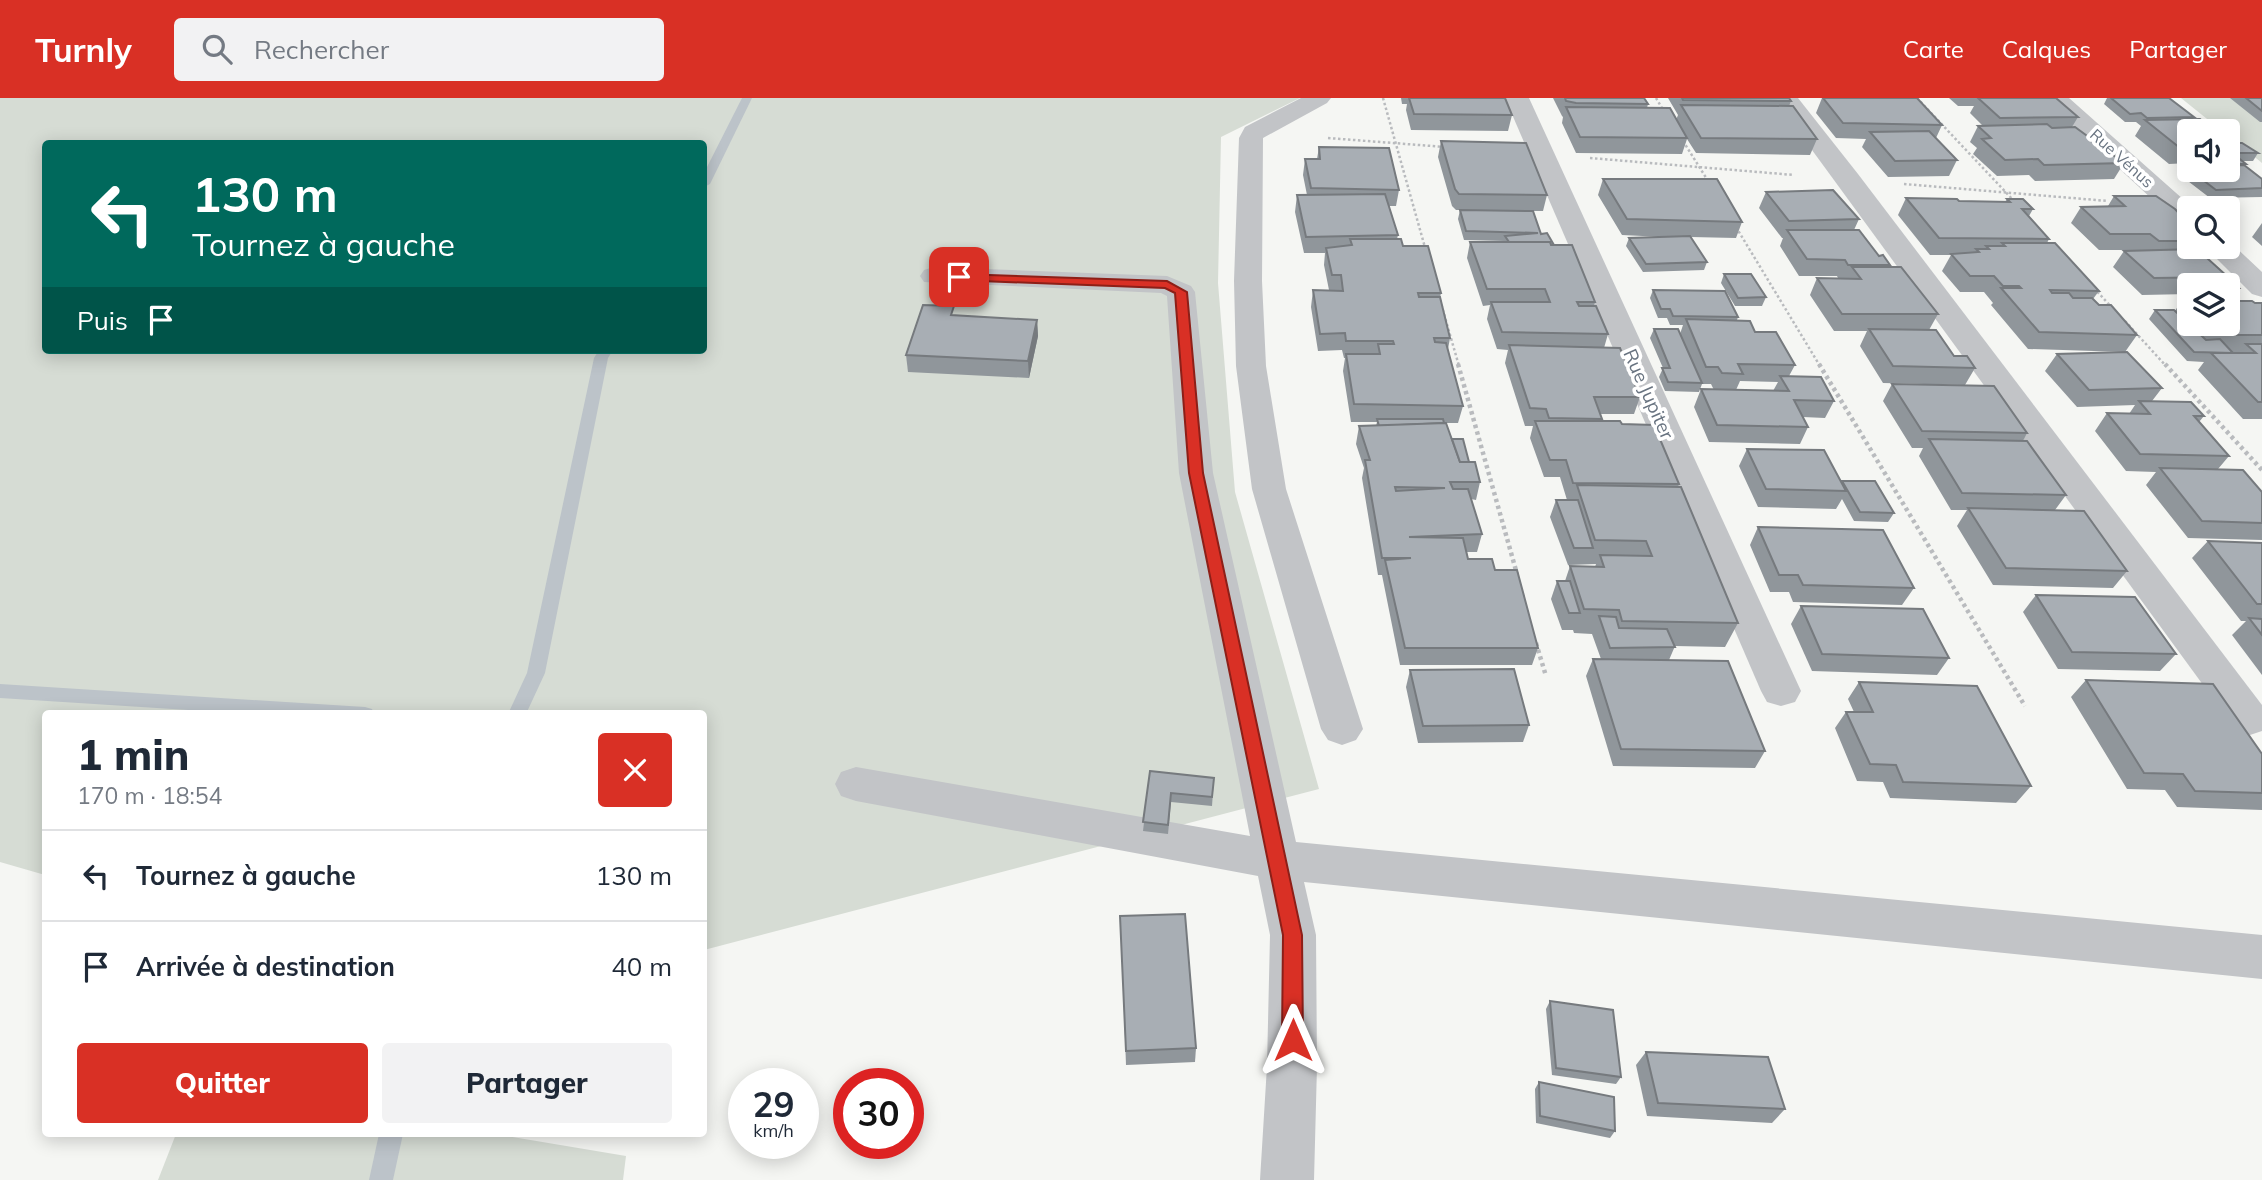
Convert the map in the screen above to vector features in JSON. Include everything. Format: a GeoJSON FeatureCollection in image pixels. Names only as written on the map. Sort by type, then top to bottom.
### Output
{"type":"FeatureCollection","features":[{"type":"Feature","properties":{"kind":"street"},"geometry":{"type":"LineString","coordinates":[[1319,98],[1254,132],[1251,138],[1248,281],[1251,366],[1269,489],[1342,729]]}},
{"type":"Feature","properties":{"kind":"street","name":"Rue Jupiter"},"geometry":{"type":"LineString","coordinates":[[1517,98],[1781,691]]}},
{"type":"Feature","properties":{"kind":"street"},"geometry":{"type":"LineString","coordinates":[[1786,98],[2250,719]]}},
{"type":"Feature","properties":{"kind":"street","name":"Rue Vénus"},"geometry":{"type":"LineString","coordinates":[[2055,98],[2177,208]]}},
{"type":"Feature","properties":{"kind":"street"},"geometry":{"type":"LineString","coordinates":[[2231,259],[2262,288]]}},
{"type":"Feature","properties":{"kind":"street"},"geometry":{"type":"LineString","coordinates":[[934,276],[1167,285],[1181,292],[1196,473],[1293,935],[1292,1066],[1287,1180]]}},
{"type":"Feature","properties":{"kind":"street"},"geometry":{"type":"LineString","coordinates":[[856,784],[1278,860],[2262,957]]}},
{"type":"Feature","properties":{"kind":"path"},"geometry":{"type":"LineString","coordinates":[[1384,98],[1430,263]]}},
{"type":"Feature","properties":{"kind":"path"},"geometry":{"type":"LineString","coordinates":[[1656,98],[1670,121]]}},
{"type":"Feature","properties":{"kind":"path"},"geometry":{"type":"LineString","coordinates":[[1917,98],[2015,203]]}},
{"type":"Feature","properties":{"kind":"path"},"geometry":{"type":"LineString","coordinates":[[1254,132],[1449,147]]}},
{"type":"Feature","properties":{"kind":"path"},"geometry":{"type":"LineString","coordinates":[[1678,132],[1714,191]]}},
{"type":"Feature","properties":{"kind":"path"},"geometry":{"type":"LineString","coordinates":[[1542,155],[2006,192],[2177,212]]}},
{"type":"Feature","properties":{"kind":"path"},"geometry":{"type":"LineString","coordinates":[[1736,227],[2025,706]]}},
{"type":"Feature","properties":{"kind":"path"},"geometry":{"type":"LineString","coordinates":[[2091,285],[2262,470]]}},
{"type":"Feature","properties":{"kind":"path"},"geometry":{"type":"LineString","coordinates":[[1437,290],[1520,583]]}},
{"type":"Feature","properties":{"kind":"path"},"geometry":{"type":"LineString","coordinates":[[1534,636],[1546,676]]}},
{"type":"Feature","properties":{"kind":"shaded area"},"geometry":{"type":"Polygon","coordinates":[[[0,98],[1300,98],[1221,137],[1218,283],[1235,492],[1319,789],[707,949],[707,710],[42,710],[42,874],[0,862],[0,98]]]}},
{"type":"Feature","properties":{"kind":"shaded area"},"geometry":{"type":"Polygon","coordinates":[[[2181,98],[2232,98],[2262,121],[2262,163],[2240,145],[2240,119],[2207,119],[2181,98]]]}},
{"type":"Feature","properties":{"kind":"shaded area"},"geometry":{"type":"Polygon","coordinates":[[[175,1137],[513,1137],[626,1156],[623,1180],[158,1180],[175,1137]]]}},
{"type":"Feature","properties":{"kind":"building"},"geometry":{"type":"Polygon","coordinates":[[[1409,98],[1505,98],[1512,115],[1414,114],[1409,98]]]}},
{"type":"Feature","properties":{"kind":"building"},"geometry":{"type":"Polygon","coordinates":[[[1565,98],[1644,98],[1648,104],[1576,103],[1566,101],[1565,98]]]}},
{"type":"Feature","properties":{"kind":"building"},"geometry":{"type":"Polygon","coordinates":[[[1682,98],[1789,98],[1791,101],[1683,100],[1682,98]]]}},
{"type":"Feature","properties":{"kind":"building"},"geometry":{"type":"Polygon","coordinates":[[[1823,98],[1917,98],[1942,125],[1843,123],[1823,98]]]}},
{"type":"Feature","properties":{"kind":"building"},"geometry":{"type":"Polygon","coordinates":[[[1978,98],[2056,98],[2078,117],[2000,118],[1978,98]]]}},
{"type":"Feature","properties":{"kind":"building"},"geometry":{"type":"Polygon","coordinates":[[[2111,98],[2169,98],[2194,117],[2147,118],[2141,113],[2130,114],[2111,98]]]}},
{"type":"Feature","properties":{"kind":"building"},"geometry":{"type":"Polygon","coordinates":[[[2246,98],[2262,98],[2262,111],[2246,98]]]}},
{"type":"Feature","properties":{"kind":"building"},"geometry":{"type":"Polygon","coordinates":[[[1681,105],[1793,106],[1817,139],[1701,138],[1681,105]]]}},
{"type":"Feature","properties":{"kind":"building"},"geometry":{"type":"Polygon","coordinates":[[[1566,107],[1670,108],[1687,138],[1580,137],[1566,107]]]}},
{"type":"Feature","properties":{"kind":"building"},"geometry":{"type":"Polygon","coordinates":[[[2177,119],[2177,146],[2145,120],[2177,119]]]}},
{"type":"Feature","properties":{"kind":"building"},"geometry":{"type":"Polygon","coordinates":[[[2047,124],[2052,128],[2075,127],[2124,163],[2044,165],[2038,159],[2005,160],[1982,139],[1991,138],[1978,126],[2047,124]]]}},
{"type":"Feature","properties":{"kind":"building"},"geometry":{"type":"Polygon","coordinates":[[[1929,131],[1957,160],[1895,161],[1870,132],[1929,131]]]}},
{"type":"Feature","properties":{"kind":"building"},"geometry":{"type":"Polygon","coordinates":[[[1441,141],[1526,143],[1547,195],[1459,194],[1455,189],[1441,141]]]}},
{"type":"Feature","properties":{"kind":"building"},"geometry":{"type":"Polygon","coordinates":[[[2240,143],[2242,143],[2258,153],[2240,153],[2240,143]]]}},
{"type":"Feature","properties":{"kind":"building"},"geometry":{"type":"Polygon","coordinates":[[[1319,147],[1389,148],[1399,190],[1311,188],[1305,159],[1320,159],[1319,147]]]}},
{"type":"Feature","properties":{"kind":"building"},"geometry":{"type":"Polygon","coordinates":[[[2240,165],[2244,165],[2262,179],[2262,188],[2216,190],[2206,182],[2240,182],[2240,165]]]}},
{"type":"Feature","properties":{"kind":"building"},"geometry":{"type":"Polygon","coordinates":[[[1603,179],[1717,179],[1742,222],[1627,219],[1603,179]]]}},
{"type":"Feature","properties":{"kind":"building"},"geometry":{"type":"Polygon","coordinates":[[[1833,190],[1859,219],[1789,221],[1766,192],[1833,190]]]}},
{"type":"Feature","properties":{"kind":"building"},"geometry":{"type":"Polygon","coordinates":[[[1385,194],[1398,235],[1306,237],[1297,195],[1385,194]]]}},
{"type":"Feature","properties":{"kind":"building"},"geometry":{"type":"Polygon","coordinates":[[[2114,196],[2156,196],[2177,211],[2177,241],[2159,241],[2150,234],[2110,234],[2081,207],[2125,206],[2114,196]]]}},
{"type":"Feature","properties":{"kind":"building"},"geometry":{"type":"Polygon","coordinates":[[[1906,198],[2010,202],[2007,199],[2023,199],[2033,209],[2022,209],[2049,239],[1939,238],[1906,198]]]}},
{"type":"Feature","properties":{"kind":"building"},"geometry":{"type":"Polygon","coordinates":[[[1460,210],[1533,211],[1541,234],[1547,233],[1554,245],[1550,242],[1509,242],[1505,236],[1538,233],[1466,231],[1460,210]]]}},
{"type":"Feature","properties":{"kind":"building"},"geometry":{"type":"Polygon","coordinates":[[[1787,230],[1859,230],[1879,256],[1883,255],[1890,265],[1848,265],[1845,260],[1807,259],[1787,230]]]}},
{"type":"Feature","properties":{"kind":"building"},"geometry":{"type":"Polygon","coordinates":[[[1690,236],[1707,262],[1646,264],[1629,238],[1690,236]]]}},
{"type":"Feature","properties":{"kind":"building"},"geometry":{"type":"Polygon","coordinates":[[[1350,239],[1401,239],[1403,246],[1428,246],[1441,293],[1418,293],[1419,297],[1440,297],[1450,338],[1434,338],[1435,342],[1446,343],[1463,406],[1354,404],[1346,354],[1380,354],[1378,344],[1394,344],[1393,341],[1346,341],[1345,333],[1320,334],[1313,290],[1343,291],[1341,275],[1332,275],[1326,248],[1352,245],[1350,239]]]}},
{"type":"Feature","properties":{"kind":"building"},"geometry":{"type":"Polygon","coordinates":[[[1470,242],[1550,242],[1551,245],[1572,245],[1595,302],[1577,302],[1579,306],[1596,306],[1608,334],[1502,332],[1491,302],[1550,302],[1545,289],[1487,289],[1470,242]]]}},
{"type":"Feature","properties":{"kind":"building"},"geometry":{"type":"Polygon","coordinates":[[[2002,243],[2055,243],[2099,291],[2050,290],[2052,293],[2069,293],[2073,298],[2092,298],[2099,305],[2111,305],[2137,335],[2039,332],[2001,288],[2021,288],[2019,286],[2003,286],[1994,276],[1970,276],[1951,254],[1979,252],[1976,249],[1989,249],[1986,246],[2005,246],[2002,243]]]}},
{"type":"Feature","properties":{"kind":"building"},"geometry":{"type":"Polygon","coordinates":[[[2177,250],[2177,259],[2208,259],[2224,273],[2177,273],[2177,278],[2154,278],[2124,251],[2177,250]]]}},
{"type":"Feature","properties":{"kind":"building"},"geometry":{"type":"Polygon","coordinates":[[[1852,267],[1901,267],[1938,314],[1842,314],[1817,278],[1861,279],[1852,267]]]}},
{"type":"Feature","properties":{"kind":"building"},"geometry":{"type":"Polygon","coordinates":[[[1724,274],[1751,274],[1766,297],[1738,298],[1724,274]]]}},
{"type":"Feature","properties":{"kind":"building"},"geometry":{"type":"Polygon","coordinates":[[[1653,290],[1725,291],[1738,317],[1673,316],[1670,309],[1661,309],[1653,290]]]}},
{"type":"Feature","properties":{"kind":"building"},"geometry":{"type":"Polygon","coordinates":[[[2240,301],[2262,303],[2262,335],[2240,335],[2240,301]]]}},
{"type":"Feature","properties":{"kind":"building"},"geometry":{"type":"Polygon","coordinates":[[[923,305],[954,306],[951,315],[1037,320],[1028,361],[906,355],[923,305]]]}},
{"type":"Feature","properties":{"kind":"building"},"geometry":{"type":"Polygon","coordinates":[[[2155,310],[2174,310],[2177,313],[2177,334],[2155,310]]]}},
{"type":"Feature","properties":{"kind":"building"},"geometry":{"type":"Polygon","coordinates":[[[1686,319],[1750,321],[1755,332],[1776,332],[1795,365],[1738,364],[1743,374],[1722,373],[1718,367],[1706,367],[1686,319]]]}},
{"type":"Feature","properties":{"kind":"building"},"geometry":{"type":"Polygon","coordinates":[[[1654,329],[1678,329],[1702,383],[1668,382],[1662,368],[1670,368],[1654,329]]]}},
{"type":"Feature","properties":{"kind":"building"},"geometry":{"type":"Polygon","coordinates":[[[1869,329],[1936,330],[1954,356],[1967,356],[1975,368],[1893,366],[1869,329]]]}},
{"type":"Feature","properties":{"kind":"building"},"geometry":{"type":"Polygon","coordinates":[[[2179,336],[2220,339],[2233,353],[2194,352],[2179,336]]]}},
{"type":"Feature","properties":{"kind":"building"},"geometry":{"type":"Polygon","coordinates":[[[2246,344],[2262,344],[2262,402],[2258,402],[2211,353],[2256,353],[2246,344]]]}},
{"type":"Feature","properties":{"kind":"building"},"geometry":{"type":"Polygon","coordinates":[[[1509,345],[1620,348],[1640,397],[1594,397],[1602,419],[1549,418],[1546,409],[1530,408],[1509,345]]]}},
{"type":"Feature","properties":{"kind":"building"},"geometry":{"type":"Polygon","coordinates":[[[2127,352],[2162,388],[2089,390],[2057,354],[2127,352]]]}},
{"type":"Feature","properties":{"kind":"building"},"geometry":{"type":"Polygon","coordinates":[[[1780,376],[1821,377],[1834,401],[1794,400],[1808,427],[1717,425],[1701,389],[1789,391],[1780,376]]]}},
{"type":"Feature","properties":{"kind":"building"},"geometry":{"type":"Polygon","coordinates":[[[1892,384],[1994,386],[2027,433],[1922,431],[1892,384]]]}},
{"type":"Feature","properties":{"kind":"building"},"geometry":{"type":"Polygon","coordinates":[[[2139,401],[2191,402],[2204,416],[2194,416],[2229,456],[2140,454],[2107,413],[2150,414],[2139,401]]]}},
{"type":"Feature","properties":{"kind":"building"},"geometry":{"type":"Polygon","coordinates":[[[1377,419],[1443,419],[1444,423],[1379,426],[1377,419]]]}},
{"type":"Feature","properties":{"kind":"building"},"geometry":{"type":"Polygon","coordinates":[[[1535,421],[1620,421],[1622,424],[1654,425],[1679,484],[1573,483],[1566,460],[1550,460],[1535,421]]]}},
{"type":"Feature","properties":{"kind":"building"},"geometry":{"type":"Polygon","coordinates":[[[1446,423],[1460,462],[1475,462],[1480,482],[1450,482],[1453,489],[1468,489],[1482,534],[1409,537],[1463,538],[1468,559],[1492,559],[1495,570],[1517,570],[1538,648],[1405,648],[1385,560],[1411,558],[1382,558],[1365,460],[1370,460],[1359,426],[1446,423]],[[1395,487],[1396,491],[1445,488],[1395,487]]]}},
{"type":"Feature","properties":{"kind":"building"},"geometry":{"type":"Polygon","coordinates":[[[1452,439],[1463,439],[1469,462],[1460,462],[1452,439]]]}},
{"type":"Feature","properties":{"kind":"building"},"geometry":{"type":"Polygon","coordinates":[[[1929,439],[2027,441],[2066,495],[1962,493],[1929,439]]]}},
{"type":"Feature","properties":{"kind":"building"},"geometry":{"type":"Polygon","coordinates":[[[1747,449],[1824,450],[1846,491],[1766,489],[1747,449]]]}},
{"type":"Feature","properties":{"kind":"building"},"geometry":{"type":"Polygon","coordinates":[[[2160,468],[2243,470],[2262,492],[2262,523],[2202,521],[2160,468]]]}},
{"type":"Feature","properties":{"kind":"building"},"geometry":{"type":"Polygon","coordinates":[[[1842,481],[1875,481],[1894,513],[1860,512],[1842,481]]]}},
{"type":"Feature","properties":{"kind":"building"},"geometry":{"type":"Polygon","coordinates":[[[1577,485],[1681,487],[1738,623],[1622,621],[1619,610],[1584,609],[1570,566],[1604,567],[1600,555],[1652,556],[1646,541],[1595,540],[1577,485]]]}},
{"type":"Feature","properties":{"kind":"building"},"geometry":{"type":"Polygon","coordinates":[[[1556,500],[1578,500],[1593,548],[1574,548],[1556,500]]]}},
{"type":"Feature","properties":{"kind":"building"},"geometry":{"type":"Polygon","coordinates":[[[1968,508],[2084,511],[2127,571],[2006,568],[1968,508]]]}},
{"type":"Feature","properties":{"kind":"building"},"geometry":{"type":"Polygon","coordinates":[[[1758,527],[1883,530],[1914,588],[1803,585],[1798,575],[1779,575],[1758,527]]]}},
{"type":"Feature","properties":{"kind":"building"},"geometry":{"type":"Polygon","coordinates":[[[2208,541],[2262,543],[2262,604],[2257,604],[2208,541]]]}},
{"type":"Feature","properties":{"kind":"building"},"geometry":{"type":"Polygon","coordinates":[[[1557,581],[1570,581],[1580,613],[1569,613],[1557,581]]]}},
{"type":"Feature","properties":{"kind":"building"},"geometry":{"type":"Polygon","coordinates":[[[2036,595],[2135,597],[2176,654],[2072,652],[2036,595]]]}},
{"type":"Feature","properties":{"kind":"building"},"geometry":{"type":"Polygon","coordinates":[[[1801,606],[1923,609],[1949,658],[1822,654],[1801,606]]]}},
{"type":"Feature","properties":{"kind":"building"},"geometry":{"type":"Polygon","coordinates":[[[1599,616],[1616,617],[1619,628],[1667,629],[1675,647],[1610,648],[1599,616]]]}},
{"type":"Feature","properties":{"kind":"building"},"geometry":{"type":"Polygon","coordinates":[[[2249,618],[2262,619],[2262,635],[2249,618]]]}},
{"type":"Feature","properties":{"kind":"building"},"geometry":{"type":"Polygon","coordinates":[[[1593,659],[1728,661],[1765,751],[1621,749],[1593,659]]]}},
{"type":"Feature","properties":{"kind":"building"},"geometry":{"type":"Polygon","coordinates":[[[1514,669],[1529,725],[1423,726],[1410,670],[1514,669]]]}},
{"type":"Feature","properties":{"kind":"building"},"geometry":{"type":"Polygon","coordinates":[[[2086,680],[2213,684],[2262,754],[2262,793],[2195,791],[2183,774],[2144,773],[2086,680]]]}},
{"type":"Feature","properties":{"kind":"building"},"geometry":{"type":"Polygon","coordinates":[[[1859,682],[1977,686],[2031,786],[1903,782],[1896,765],[1870,764],[1846,712],[1873,712],[1859,682]]]}},
{"type":"Feature","properties":{"kind":"building"},"geometry":{"type":"Polygon","coordinates":[[[1150,771],[1214,778],[1212,797],[1171,793],[1168,825],[1143,822],[1150,771]]]}},
{"type":"Feature","properties":{"kind":"building"},"geometry":{"type":"Polygon","coordinates":[[[1185,914],[1196,1048],[1126,1051],[1120,916],[1185,914]]]}},
{"type":"Feature","properties":{"kind":"building"},"geometry":{"type":"Polygon","coordinates":[[[1550,1001],[1613,1010],[1621,1077],[1556,1068],[1550,1001]]]}},
{"type":"Feature","properties":{"kind":"building"},"geometry":{"type":"Polygon","coordinates":[[[1646,1052],[1768,1057],[1785,1109],[1658,1103],[1646,1052]]]}},
{"type":"Feature","properties":{"kind":"building"},"geometry":{"type":"Polygon","coordinates":[[[1539,1082],[1614,1097],[1615,1131],[1540,1116],[1539,1082]]]}},
{"type":"Feature","properties":{"kind":"waterway"},"geometry":{"type":"LineString","coordinates":[[707,178],[747,98]]}},
{"type":"Feature","properties":{"kind":"waterway"},"geometry":{"type":"LineString","coordinates":[[519,710],[536,673],[604,354]]}},
{"type":"Feature","properties":{"kind":"waterway"},"geometry":{"type":"LineString","coordinates":[[0,691],[302,710]]}},
{"type":"Feature","properties":{"kind":"waterway"},"geometry":{"type":"LineString","coordinates":[[381,1180],[390,1137]]}},
{"type":"Feature","properties":{"kind":"route"},"geometry":{"type":"LineString","coordinates":[[959,277],[1167,285],[1181,292],[1196,473],[1293,935],[1293,1040]]}}]}
